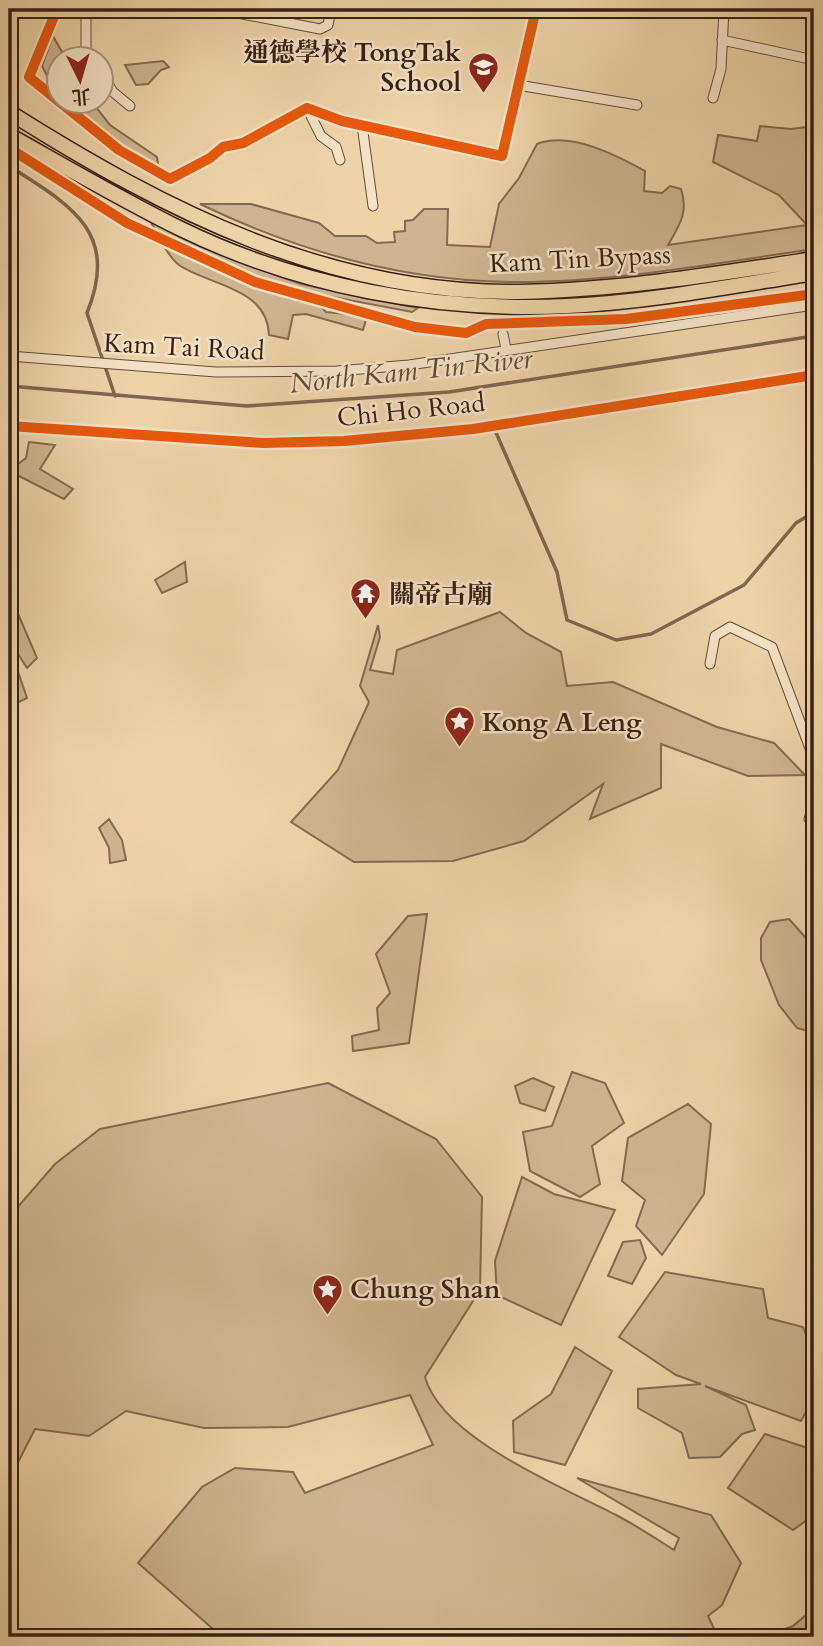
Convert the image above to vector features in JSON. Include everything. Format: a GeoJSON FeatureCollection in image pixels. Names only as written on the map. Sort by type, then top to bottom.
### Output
{"type":"FeatureCollection","features":[{"type":"Feature","properties":{"kind":"main road","name":"Kam Tin Bypass"},"geometry":{"type":"LineString","coordinates":[[9,112],[77,155],[207,223],[283,253],[360,275],[441,287],[518,292],[643,283],[814,259]]}},
{"type":"Feature","properties":{"kind":"main road","name":"Kam Tin Bypass"},"geometry":{"type":"LineString","coordinates":[[9,135],[124,199],[219,245],[311,277],[418,300],[515,307],[567,306],[618,302],[814,273]]}},
{"type":"Feature","properties":{"kind":"street"},"geometry":{"type":"LineString","coordinates":[[57,9],[29,76],[118,150],[170,179],[210,158],[223,147],[243,143],[307,108],[362,125],[502,156],[536,9]]}},
{"type":"Feature","properties":{"kind":"street"},"geometry":{"type":"LineString","coordinates":[[86,9],[86,46]]}},
{"type":"Feature","properties":{"kind":"street"},"geometry":{"type":"LineString","coordinates":[[222,10],[320,29],[328,25],[331,9]]}},
{"type":"Feature","properties":{"kind":"street"},"geometry":{"type":"LineString","coordinates":[[713,98],[721,69],[724,9]]}},
{"type":"Feature","properties":{"kind":"street"},"geometry":{"type":"LineString","coordinates":[[722,40],[814,60]]}},
{"type":"Feature","properties":{"kind":"street"},"geometry":{"type":"LineString","coordinates":[[517,85],[637,105]]}},
{"type":"Feature","properties":{"kind":"street"},"geometry":{"type":"LineString","coordinates":[[116,94],[130,106]]}},
{"type":"Feature","properties":{"kind":"street"},"geometry":{"type":"LineString","coordinates":[[307,108],[321,136],[336,147],[340,160]]}},
{"type":"Feature","properties":{"kind":"street"},"geometry":{"type":"LineString","coordinates":[[362,125],[373,206]]}},
{"type":"Feature","properties":{"kind":"street","name":"Kam Tai Road"},"geometry":{"type":"LineString","coordinates":[[9,356],[216,372],[337,372],[410,365],[814,305]]}},
{"type":"Feature","properties":{"kind":"street"},"geometry":{"type":"LineString","coordinates":[[503,334],[506,349]]}},
{"type":"Feature","properties":{"kind":"street","name":"Chi Ho Road"},"geometry":{"type":"LineString","coordinates":[[9,426],[263,443],[344,440],[473,429],[814,375]]}},
{"type":"Feature","properties":{"kind":"street"},"geometry":{"type":"LineString","coordinates":[[710,664],[715,636],[730,627],[772,647],[814,759]]}},
{"type":"Feature","properties":{"kind":"street"},"geometry":{"type":"LineString","coordinates":[[814,806],[809,819],[814,823]]}},
{"type":"Feature","properties":{"kind":"shaded area"},"geometry":{"type":"Polygon","coordinates":[[[53,36],[59,46],[49,46],[53,36]]]}},
{"type":"Feature","properties":{"kind":"shaded area"},"geometry":{"type":"Polygon","coordinates":[[[46,55],[46,74],[42,66],[46,55]]]}},
{"type":"Feature","properties":{"kind":"shaded area"},"geometry":{"type":"Polygon","coordinates":[[[163,61],[169,67],[161,70],[148,84],[136,85],[125,65],[163,61]]]}},
{"type":"Feature","properties":{"kind":"shaded area"},"geometry":{"type":"Polygon","coordinates":[[[80,116],[103,116],[110,125],[157,157],[159,171],[120,148],[80,116]]]}},
{"type":"Feature","properties":{"kind":"shaded area"},"geometry":{"type":"Polygon","coordinates":[[[760,126],[791,129],[814,126],[814,249],[592,279],[477,281],[435,277],[354,261],[276,236],[200,204],[251,204],[319,223],[335,236],[366,236],[377,243],[395,242],[394,232],[405,231],[405,221],[413,220],[424,209],[448,209],[447,245],[490,247],[499,204],[519,178],[537,144],[564,140],[621,158],[645,171],[644,191],[662,193],[670,186],[681,189],[683,212],[668,245],[807,225],[779,195],[713,162],[718,135],[757,141],[760,126]]]}},
{"type":"Feature","properties":{"kind":"shaded area"},"geometry":{"type":"Polygon","coordinates":[[[149,219],[267,272],[301,284],[418,308],[412,312],[307,292],[326,312],[367,316],[363,330],[306,314],[293,315],[288,339],[269,335],[266,319],[248,297],[179,265],[166,250],[149,219]]]}},
{"type":"Feature","properties":{"kind":"shaded area"},"geometry":{"type":"Polygon","coordinates":[[[29,442],[55,445],[40,469],[73,489],[64,499],[9,471],[26,458],[29,442]]]}},
{"type":"Feature","properties":{"kind":"shaded area"},"geometry":{"type":"Polygon","coordinates":[[[185,562],[187,582],[162,593],[155,580],[185,562]]]}},
{"type":"Feature","properties":{"kind":"shaded area"},"geometry":{"type":"Polygon","coordinates":[[[500,612],[526,633],[561,652],[567,686],[613,682],[717,727],[774,743],[805,775],[748,776],[661,744],[661,788],[590,819],[603,784],[524,841],[453,861],[354,862],[291,822],[338,770],[369,702],[360,686],[378,625],[380,637],[370,670],[393,674],[397,650],[500,612]]]}},
{"type":"Feature","properties":{"kind":"shaded area"},"geometry":{"type":"Polygon","coordinates":[[[19,616],[37,658],[27,668],[9,640],[9,623],[19,616]]]}},
{"type":"Feature","properties":{"kind":"shaded area"},"geometry":{"type":"Polygon","coordinates":[[[9,657],[13,657],[27,698],[9,707],[9,657]]]}},
{"type":"Feature","properties":{"kind":"shaded area"},"geometry":{"type":"Polygon","coordinates":[[[109,819],[122,840],[126,860],[110,863],[109,848],[99,828],[109,819]]]}},
{"type":"Feature","properties":{"kind":"shaded area"},"geometry":{"type":"Polygon","coordinates":[[[427,914],[409,1043],[353,1051],[352,1036],[379,1030],[377,1008],[390,993],[376,954],[408,916],[427,914]]]}},
{"type":"Feature","properties":{"kind":"shaded area"},"geometry":{"type":"Polygon","coordinates":[[[789,919],[805,937],[814,933],[814,1033],[797,1028],[779,1005],[761,960],[761,938],[770,922],[789,919]]]}},
{"type":"Feature","properties":{"kind":"shaded area"},"geometry":{"type":"Polygon","coordinates":[[[572,1072],[605,1083],[624,1123],[592,1146],[600,1184],[580,1197],[530,1171],[523,1132],[552,1126],[572,1072]]]}},
{"type":"Feature","properties":{"kind":"shaded area"},"geometry":{"type":"Polygon","coordinates":[[[533,1078],[554,1087],[545,1111],[520,1103],[515,1086],[533,1078]]]}},
{"type":"Feature","properties":{"kind":"shaded area"},"geometry":{"type":"Polygon","coordinates":[[[328,1083],[436,1139],[482,1197],[480,1290],[425,1377],[436,1400],[455,1421],[508,1459],[625,1520],[674,1550],[679,1538],[577,1478],[711,1515],[741,1563],[722,1605],[708,1616],[718,1637],[222,1637],[138,1563],[202,1487],[235,1468],[293,1472],[305,1493],[433,1445],[410,1395],[288,1427],[204,1428],[126,1411],[89,1436],[35,1429],[9,1480],[9,1217],[55,1164],[100,1129],[328,1083]]]}},
{"type":"Feature","properties":{"kind":"shaded area"},"geometry":{"type":"Polygon","coordinates":[[[688,1104],[711,1124],[704,1194],[662,1255],[636,1226],[645,1200],[622,1181],[628,1138],[688,1104]]]}},
{"type":"Feature","properties":{"kind":"shaded area"},"geometry":{"type":"Polygon","coordinates":[[[522,1177],[554,1194],[615,1210],[561,1325],[497,1295],[495,1261],[522,1177]]]}},
{"type":"Feature","properties":{"kind":"shaded area"},"geometry":{"type":"Polygon","coordinates":[[[640,1240],[646,1258],[632,1284],[608,1276],[623,1242],[640,1240]]]}},
{"type":"Feature","properties":{"kind":"shaded area"},"geometry":{"type":"Polygon","coordinates":[[[665,1272],[763,1289],[768,1318],[803,1327],[812,1352],[815,1386],[801,1421],[705,1386],[746,1405],[755,1430],[742,1434],[720,1457],[689,1458],[682,1433],[638,1408],[638,1389],[701,1384],[676,1375],[619,1337],[665,1272]]]}},
{"type":"Feature","properties":{"kind":"shaded area"},"geometry":{"type":"Polygon","coordinates":[[[575,1347],[612,1371],[565,1465],[514,1452],[513,1421],[551,1394],[575,1347]]]}},
{"type":"Feature","properties":{"kind":"shaded area"},"geometry":{"type":"Polygon","coordinates":[[[765,1434],[814,1450],[814,1515],[793,1530],[728,1488],[765,1434]]]}},
{"type":"Feature","properties":{"kind":"shaded area"},"geometry":{"type":"Polygon","coordinates":[[[814,1608],[814,1637],[763,1637],[793,1626],[814,1608]]]}},
{"type":"Feature","properties":{"kind":"waterway"},"geometry":{"type":"LineString","coordinates":[[9,166],[69,208],[83,223],[93,241],[97,261],[96,285],[87,313],[115,396]]}},
{"type":"Feature","properties":{"kind":"waterway","name":"North Kam Tin River"},"geometry":{"type":"LineString","coordinates":[[9,386],[247,406],[449,392],[814,336]]}},
{"type":"Feature","properties":{"kind":"waterway"},"geometry":{"type":"LineString","coordinates":[[494,428],[557,572],[567,620],[616,640],[651,634],[744,585],[796,523],[814,512]]}},
{"type":"Feature","properties":{"kind":"cycle path"},"geometry":{"type":"LineString","coordinates":[[57,9],[29,77],[119,150],[170,179],[210,158],[223,147],[243,143],[307,108],[342,121],[502,156],[536,9]]}},
{"type":"Feature","properties":{"kind":"cycle path"},"geometry":{"type":"LineString","coordinates":[[9,148],[127,223],[255,282],[415,327],[466,333],[486,324],[626,319],[814,294]]}},
{"type":"Feature","properties":{"kind":"cycle path"},"geometry":{"type":"LineString","coordinates":[[9,426],[263,443],[344,441],[473,429],[814,375]]}},
{"type":"Feature","properties":{"kind":"place","name":"通德學校 TongTak School"},"geometry":{"type":"Point","coordinates":[484,94]}},
{"type":"Feature","properties":{"kind":"place","name":"關帝古廟"},"geometry":{"type":"Point","coordinates":[366,621]}},
{"type":"Feature","properties":{"kind":"place","name":"Kong A Leng"},"geometry":{"type":"Point","coordinates":[459,749]}},
{"type":"Feature","properties":{"kind":"place","name":"Chung Shan"},"geometry":{"type":"Point","coordinates":[327,1316]}}]}
